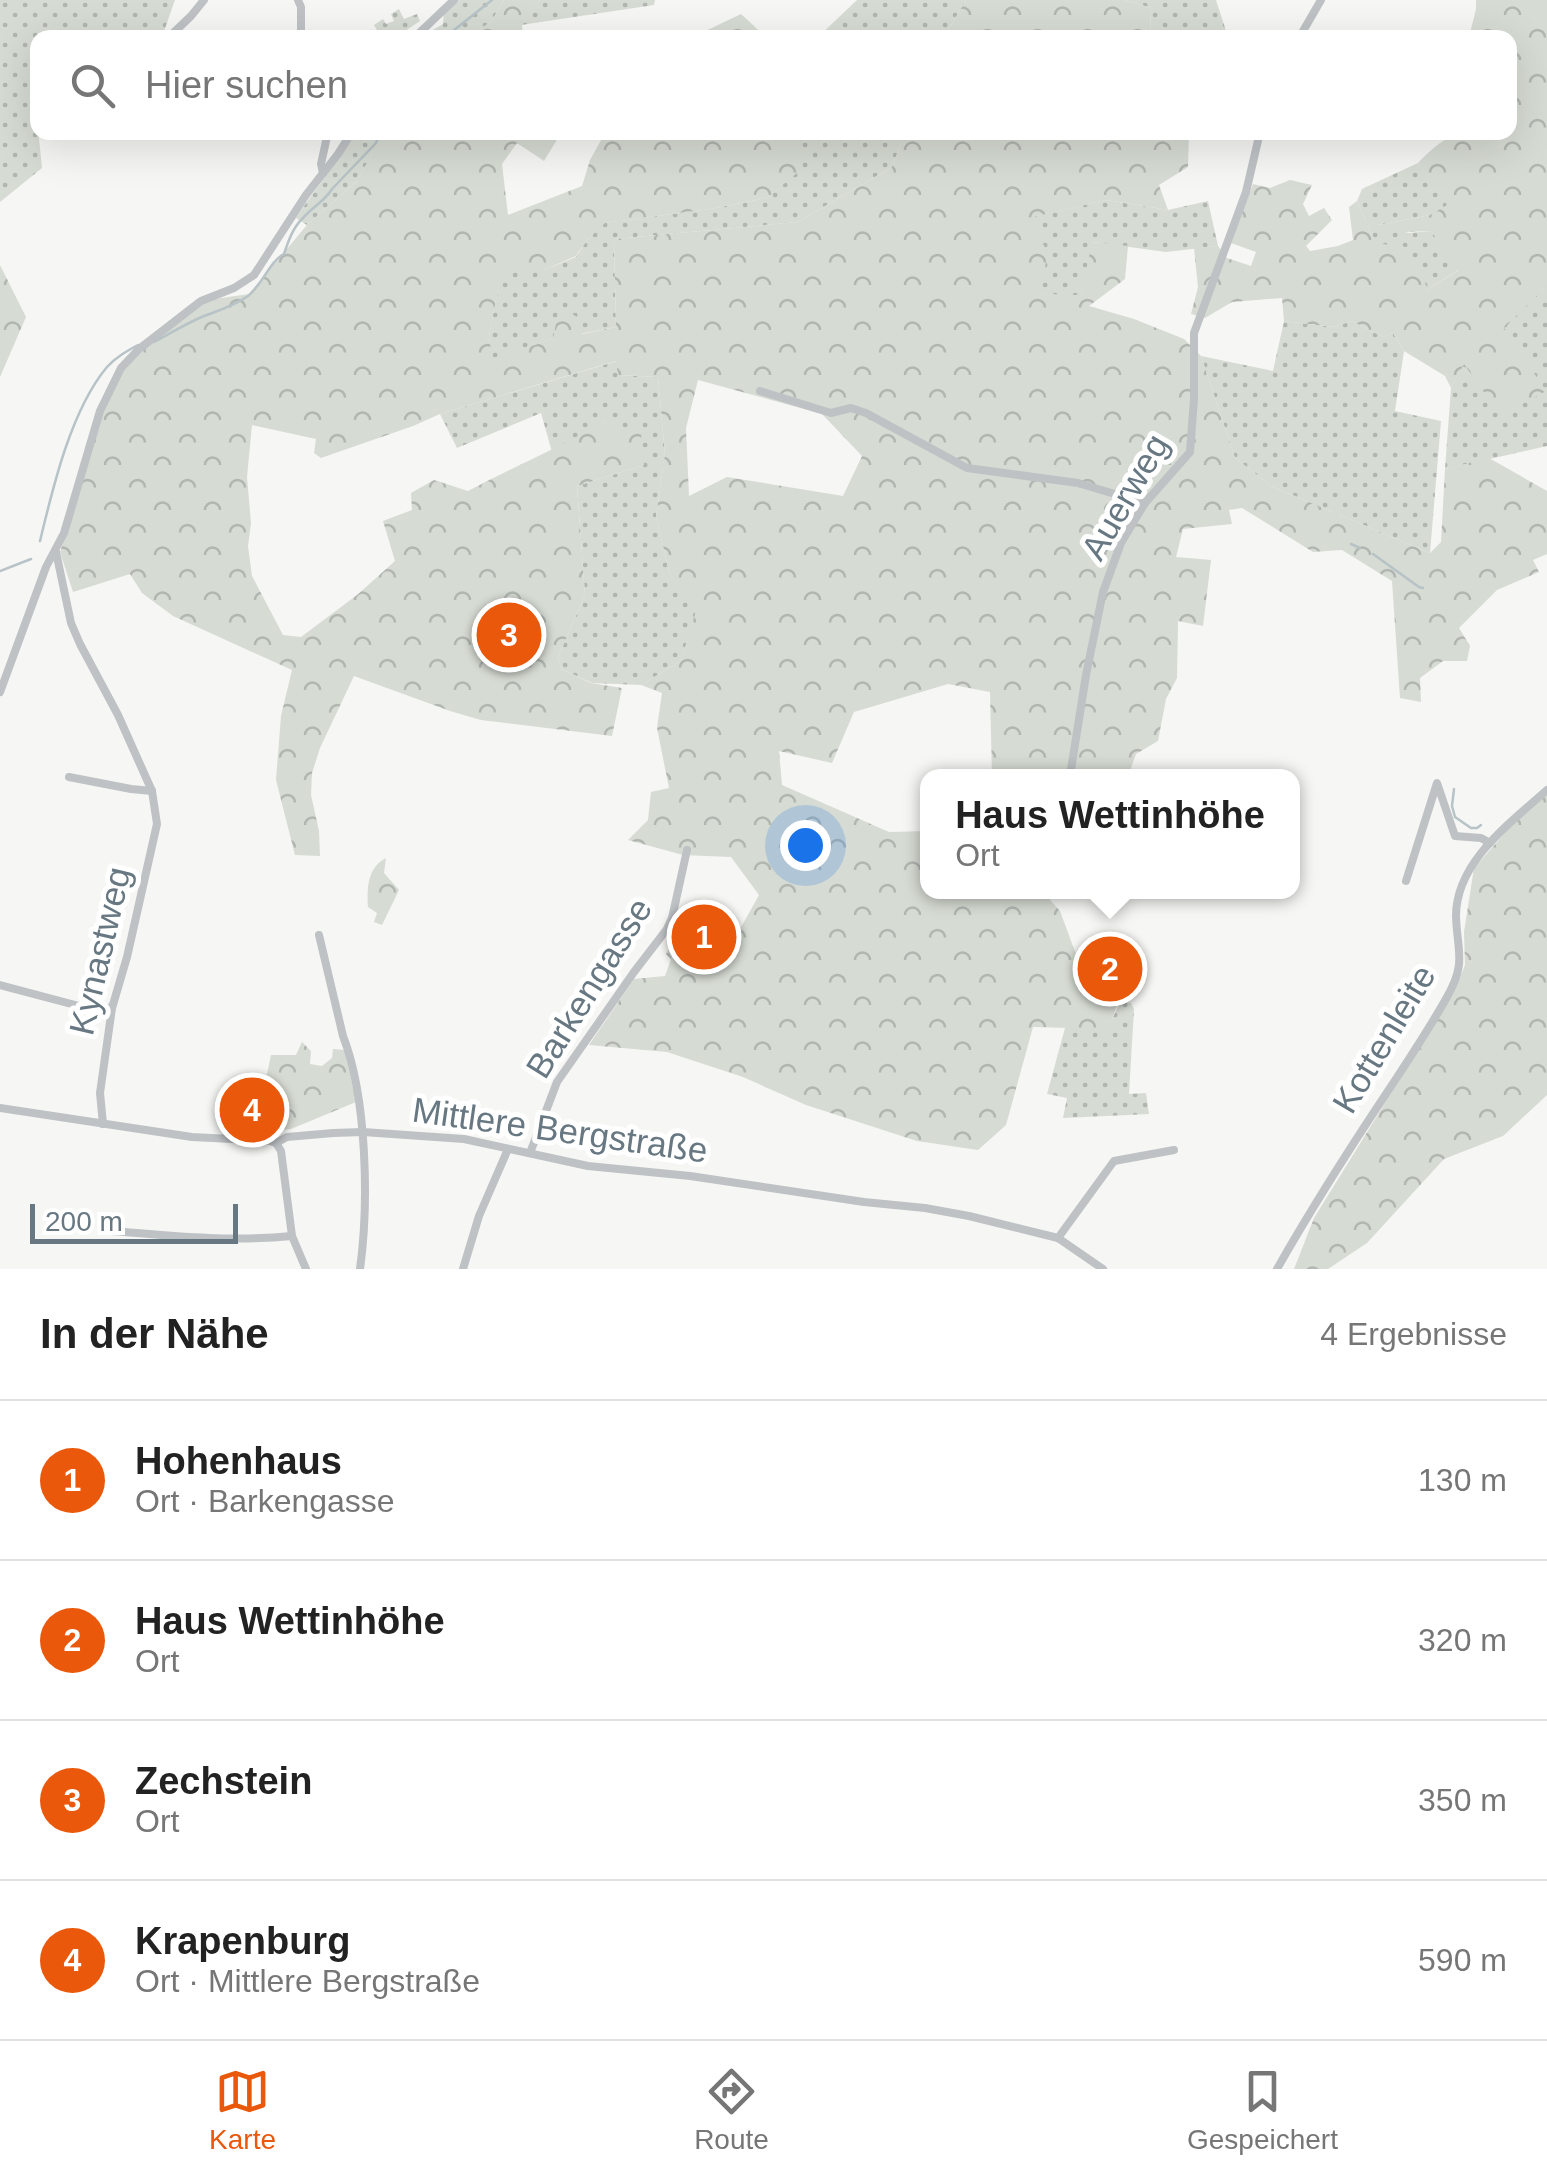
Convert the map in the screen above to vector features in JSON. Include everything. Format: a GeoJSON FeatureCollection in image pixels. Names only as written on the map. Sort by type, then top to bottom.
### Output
{"type":"FeatureCollection","features":[{"type":"Feature","properties":{"kind":"street"},"geometry":{"type":"LineString","coordinates":[[177,30],[204,0]]}},
{"type":"Feature","properties":{"kind":"street"},"geometry":{"type":"LineString","coordinates":[[298,0],[301,30]]}},
{"type":"Feature","properties":{"kind":"street"},"geometry":{"type":"LineString","coordinates":[[422,30],[454,0]]}},
{"type":"Feature","properties":{"kind":"street"},"geometry":{"type":"LineString","coordinates":[[1304,30],[1322,0]]}},
{"type":"Feature","properties":{"kind":"street"},"geometry":{"type":"LineString","coordinates":[[322,173],[326,140]]}},
{"type":"Feature","properties":{"kind":"street"},"geometry":{"type":"LineString","coordinates":[[0,692],[46,567],[64,532],[100,411],[122,368],[139,349],[201,301],[254,276],[346,140]]}},
{"type":"Feature","properties":{"kind":"street","name":"Auerweg"},"geometry":{"type":"LineString","coordinates":[[1071,769],[1103,592],[1122,543],[1145,504],[1190,452],[1194,332],[1246,192],[1258,140]]}},
{"type":"Feature","properties":{"kind":"street"},"geometry":{"type":"LineString","coordinates":[[760,391],[831,413],[851,408],[866,413],[967,468],[1078,483],[1145,504]]}},
{"type":"Feature","properties":{"kind":"street","name":"Kynastweg"},"geometry":{"type":"LineString","coordinates":[[56,552],[71,622],[152,790],[157,824],[112,1008],[100,1093],[104,1124]]}},
{"type":"Feature","properties":{"kind":"street"},"geometry":{"type":"LineString","coordinates":[[69,777],[152,790]]}},
{"type":"Feature","properties":{"kind":"street"},"geometry":{"type":"LineString","coordinates":[[1406,882],[1438,783],[1455,836],[1482,838],[1490,844]]}},
{"type":"Feature","properties":{"kind":"street","name":"Kottenleite"},"geometry":{"type":"LineString","coordinates":[[1277,1269],[1453,986],[1460,958],[1456,916],[1460,889],[1468,872],[1490,844],[1547,790]]}},
{"type":"Feature","properties":{"kind":"street"},"geometry":{"type":"LineString","coordinates":[[1430,806],[1445,802]]}},
{"type":"Feature","properties":{"kind":"street","name":"Barkengasse"},"geometry":{"type":"LineString","coordinates":[[530,1153],[557,1082],[667,929],[686,850]]}},
{"type":"Feature","properties":{"kind":"street"},"geometry":{"type":"LineString","coordinates":[[319,935],[348,1050],[363,1132],[360,1269]]}},
{"type":"Feature","properties":{"kind":"street"},"geometry":{"type":"LineString","coordinates":[[0,985],[78,1006],[112,1008]]}},
{"type":"Feature","properties":{"kind":"street","name":"Mittlere Bergstraße"},"geometry":{"type":"LineString","coordinates":[[0,1108],[192,1137],[276,1144],[286,1137],[363,1132],[464,1139],[618,1170],[690,1176],[969,1216],[1058,1238],[1103,1269]]}},
{"type":"Feature","properties":{"kind":"street"},"geometry":{"type":"LineString","coordinates":[[276,1144],[281,1152],[292,1236],[306,1269]]}},
{"type":"Feature","properties":{"kind":"street"},"geometry":{"type":"LineString","coordinates":[[464,1269],[478,1216],[508,1149]]}},
{"type":"Feature","properties":{"kind":"street"},"geometry":{"type":"LineString","coordinates":[[1058,1238],[1114,1162],[1174,1150]]}},
{"type":"Feature","properties":{"kind":"street"},"geometry":{"type":"LineString","coordinates":[[112,1231],[223,1240],[292,1236]]}},
{"type":"Feature","properties":{"kind":"green space"},"geometry":{"type":"Polygon","coordinates":[[[0,0],[175,0],[164,30],[30,30],[30,140],[39,140],[42,168],[0,202],[0,0]]]}},
{"type":"Feature","properties":{"kind":"green space"},"geometry":{"type":"Polygon","coordinates":[[[459,0],[504,0],[491,22],[478,30],[433,30],[443,24],[444,11],[459,0]]]}},
{"type":"Feature","properties":{"kind":"green space"},"geometry":{"type":"Polygon","coordinates":[[[504,0],[540,0],[522,30],[478,30],[491,22],[504,0]]]}},
{"type":"Feature","properties":{"kind":"green space"},"geometry":{"type":"Polygon","coordinates":[[[540,0],[655,0],[654,5],[521,25],[540,0]]]}},
{"type":"Feature","properties":{"kind":"green space"},"geometry":{"type":"Polygon","coordinates":[[[857,0],[966,0],[948,30],[825,30],[857,0]]]}},
{"type":"Feature","properties":{"kind":"green space"},"geometry":{"type":"Polygon","coordinates":[[[966,0],[1125,0],[1151,8],[1150,30],[948,30],[966,0]]]}},
{"type":"Feature","properties":{"kind":"green space"},"geometry":{"type":"Polygon","coordinates":[[[1125,0],[1216,0],[1226,30],[1150,30],[1151,8],[1125,0]]]}},
{"type":"Feature","properties":{"kind":"green space"},"geometry":{"type":"Polygon","coordinates":[[[1476,0],[1547,0],[1547,286],[1504,328],[1546,391],[1501,416],[1464,364],[1451,388],[1445,376],[1404,351],[1393,333],[1383,337],[1352,321],[1333,327],[1284,321],[1282,298],[1232,302],[1205,318],[1191,314],[1198,287],[1194,248],[1218,246],[1227,258],[1251,266],[1256,252],[1231,243],[1253,184],[1270,188],[1290,180],[1312,185],[1303,204],[1309,216],[1324,208],[1332,220],[1306,246],[1310,251],[1353,240],[1349,207],[1357,201],[1375,243],[1406,247],[1428,289],[1459,270],[1431,231],[1377,233],[1378,225],[1430,215],[1447,205],[1418,163],[1446,140],[1517,140],[1517,30],[1471,30],[1476,0]]]}},
{"type":"Feature","properties":{"kind":"green space"},"geometry":{"type":"Polygon","coordinates":[[[399,9],[404,19],[417,14],[420,21],[406,30],[377,30],[374,25],[383,19],[386,24],[394,21],[391,14],[399,9]]]}},
{"type":"Feature","properties":{"kind":"green space"},"geometry":{"type":"Polygon","coordinates":[[[741,14],[758,30],[708,30],[741,14]]]}},
{"type":"Feature","properties":{"kind":"green space"},"geometry":{"type":"Polygon","coordinates":[[[351,140],[381,140],[356,182],[307,225],[296,218],[351,140]]]}},
{"type":"Feature","properties":{"kind":"green space"},"geometry":{"type":"Polygon","coordinates":[[[380,140],[557,140],[544,161],[517,143],[502,164],[508,215],[582,186],[601,140],[799,140],[797,173],[767,198],[605,223],[576,256],[544,270],[515,270],[499,284],[489,336],[492,359],[553,339],[559,307],[579,318],[582,334],[616,327],[614,239],[798,222],[892,167],[902,140],[1189,140],[1188,167],[1159,185],[1168,210],[1106,200],[1029,218],[1048,253],[1039,294],[1081,295],[1092,242],[1128,246],[1125,279],[1089,306],[1184,339],[1201,356],[1235,458],[1271,486],[1430,553],[1441,542],[1445,469],[1489,458],[1547,491],[1547,554],[1533,560],[1539,572],[1497,590],[1459,628],[1470,646],[1467,661],[1443,661],[1420,678],[1421,702],[1400,698],[1392,581],[1342,550],[1313,552],[1242,508],[1229,510],[1232,524],[1183,529],[1176,557],[1211,560],[1203,626],[1178,621],[1177,678],[1166,699],[1158,741],[1136,754],[1131,769],[992,769],[990,692],[948,684],[854,712],[832,763],[779,751],[782,785],[889,832],[920,831],[920,899],[1049,899],[1060,911],[1084,976],[1103,998],[1119,998],[1109,1029],[1033,1027],[1006,1125],[978,1150],[917,1141],[806,1105],[743,1077],[667,1052],[589,1045],[634,979],[665,976],[671,959],[666,954],[671,945],[715,974],[759,895],[731,857],[683,855],[628,840],[648,820],[651,792],[669,788],[657,728],[662,693],[641,685],[681,661],[698,604],[670,575],[656,517],[665,454],[658,377],[618,375],[616,361],[440,414],[321,458],[314,453],[316,439],[252,425],[247,477],[252,576],[283,635],[301,637],[395,561],[383,521],[412,510],[411,493],[434,480],[468,491],[605,422],[641,434],[644,465],[577,486],[585,595],[558,657],[561,669],[591,683],[622,688],[612,736],[481,720],[354,676],[312,773],[311,795],[320,856],[295,855],[276,780],[281,716],[292,670],[173,616],[142,593],[130,574],[73,592],[60,552],[112,384],[121,368],[201,301],[249,294],[307,225],[356,182],[380,140]],[[698,380],[686,428],[689,496],[727,477],[843,496],[862,456],[822,414],[698,380]]]}},
{"type":"Feature","properties":{"kind":"green space"},"geometry":{"type":"Polygon","coordinates":[[[798,140],[902,140],[892,167],[798,222],[614,239],[616,327],[553,339],[491,360],[489,336],[499,283],[515,270],[544,270],[576,257],[604,223],[767,198],[796,173],[798,140]]]}},
{"type":"Feature","properties":{"kind":"green space"},"geometry":{"type":"Polygon","coordinates":[[[1418,163],[1448,205],[1430,215],[1378,225],[1409,233],[1431,231],[1460,269],[1428,289],[1375,243],[1357,201],[1362,189],[1418,163]]]}},
{"type":"Feature","properties":{"kind":"green space"},"geometry":{"type":"Polygon","coordinates":[[[1106,200],[1168,210],[1208,201],[1218,246],[1166,252],[1093,242],[1081,296],[1039,294],[1028,218],[1106,200]]]}},
{"type":"Feature","properties":{"kind":"green space"},"geometry":{"type":"Polygon","coordinates":[[[0,265],[26,317],[0,377],[0,265]]]}},
{"type":"Feature","properties":{"kind":"green space"},"geometry":{"type":"Polygon","coordinates":[[[1547,286],[1547,446],[1445,469],[1451,388],[1464,363],[1547,286]]]}},
{"type":"Feature","properties":{"kind":"green space"},"geometry":{"type":"Polygon","coordinates":[[[1284,321],[1333,327],[1352,321],[1383,337],[1393,333],[1404,351],[1395,411],[1441,421],[1430,553],[1271,486],[1235,458],[1201,356],[1273,371],[1284,321]]]}},
{"type":"Feature","properties":{"kind":"green space"},"geometry":{"type":"Polygon","coordinates":[[[617,361],[618,375],[658,377],[665,454],[656,517],[670,575],[699,603],[681,661],[641,685],[592,683],[561,669],[558,657],[585,595],[577,486],[644,465],[605,422],[552,452],[541,413],[457,448],[440,414],[617,361]]]}},
{"type":"Feature","properties":{"kind":"green space"},"geometry":{"type":"Polygon","coordinates":[[[1547,793],[1547,1095],[1503,1136],[1444,1159],[1367,1243],[1328,1269],[1294,1269],[1314,1218],[1455,990],[1465,965],[1464,932],[1474,868],[1527,808],[1547,793]]]}},
{"type":"Feature","properties":{"kind":"green space"},"geometry":{"type":"Polygon","coordinates":[[[386,858],[384,873],[399,890],[382,925],[374,922],[377,913],[368,907],[368,893],[372,873],[386,858]]]}},
{"type":"Feature","properties":{"kind":"green space"},"geometry":{"type":"Polygon","coordinates":[[[1120,1002],[1131,1003],[1134,1009],[1129,1094],[1146,1093],[1149,1114],[1063,1118],[1067,1098],[1047,1094],[1065,1028],[1108,1028],[1120,1002]]]}},
{"type":"Feature","properties":{"kind":"green space"},"geometry":{"type":"Polygon","coordinates":[[[302,1042],[311,1051],[310,1064],[322,1066],[332,1058],[333,1049],[345,1050],[356,1102],[291,1129],[273,1131],[263,1092],[271,1055],[296,1055],[302,1042]]]}},
{"type":"Feature","properties":{"kind":"waterway"},"geometry":{"type":"LineString","coordinates":[[454,30],[492,0]]}},
{"type":"Feature","properties":{"kind":"waterway"},"geometry":{"type":"LineString","coordinates":[[154,342],[248,296],[284,254],[299,222],[377,140]]}},
{"type":"Feature","properties":{"kind":"waterway"},"geometry":{"type":"LineString","coordinates":[[40,541],[65,450],[83,405],[107,367],[138,345]]}},
{"type":"Feature","properties":{"kind":"waterway"},"geometry":{"type":"LineString","coordinates":[[1351,544],[1360,548]]}},
{"type":"Feature","properties":{"kind":"waterway"},"geometry":{"type":"LineString","coordinates":[[1373,554],[1423,588]]}},
{"type":"Feature","properties":{"kind":"waterway"},"geometry":{"type":"LineString","coordinates":[[0,571],[31,559]]}},
{"type":"Feature","properties":{"kind":"waterway"},"geometry":{"type":"LineString","coordinates":[[1454,789],[1455,817],[1471,828],[1481,825]]}},
{"type":"Feature","properties":{"kind":"place","name":"Zechstein"},"geometry":{"type":"Point","coordinates":[509,635]}},
{"type":"Feature","properties":{"kind":"place","name":"Hohenhaus"},"geometry":{"type":"Point","coordinates":[704,937]}},
{"type":"Feature","properties":{"kind":"place","name":"Haus Wettinhöhe"},"geometry":{"type":"Point","coordinates":[1110,969]}},
{"type":"Feature","properties":{"kind":"place","name":"Krapenburg"},"geometry":{"type":"Point","coordinates":[252,1110]}}]}
